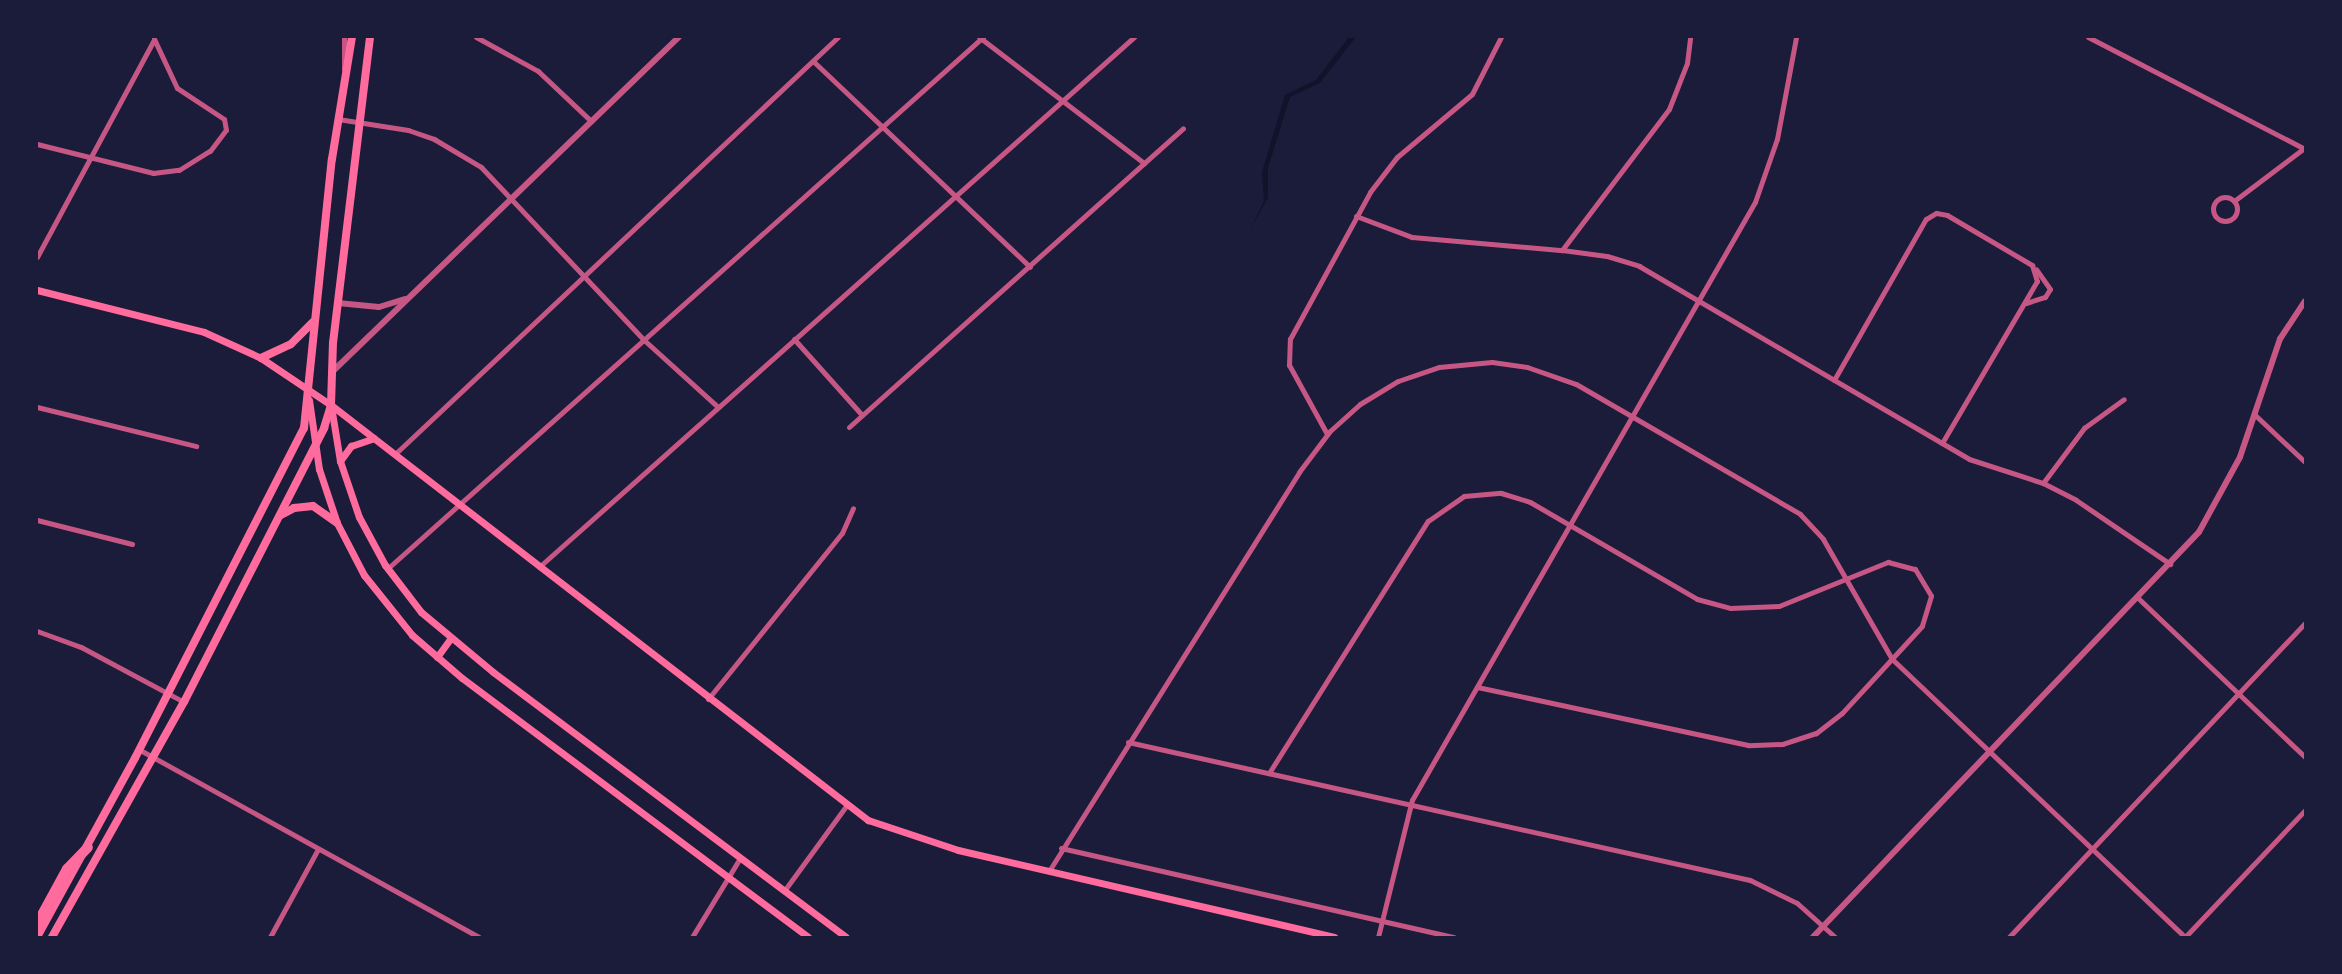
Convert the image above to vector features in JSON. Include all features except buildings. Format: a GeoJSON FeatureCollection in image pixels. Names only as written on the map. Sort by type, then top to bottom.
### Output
{"type":"FeatureCollection","features":[{"type":"Feature","properties":{"kind":"highway"},"geometry":{"type":"LineString","coordinates":[[37,924],[67,869],[88,847]]}},
{"type":"Feature","properties":{"kind":"main road"},"geometry":{"type":"LineString","coordinates":[[37,937],[140,750],[298,443],[308,389],[313,322],[338,119],[352,37]]}},
{"type":"Feature","properties":{"kind":"main road"},"geometry":{"type":"LineString","coordinates":[[370,37],[331,374],[331,405],[340,461],[359,517],[387,569],[450,639],[846,937]]}},
{"type":"Feature","properties":{"kind":"main road"},"geometry":{"type":"LineString","coordinates":[[37,290],[204,332],[261,358],[331,405],[395,454],[846,806],[916,838],[1334,937]]}},
{"type":"Feature","properties":{"kind":"main road"},"geometry":{"type":"LineString","coordinates":[[261,358],[291,344],[313,322]]}},
{"type":"Feature","properties":{"kind":"main road"},"geometry":{"type":"LineString","coordinates":[[308,389],[315,447],[337,523],[375,592],[437,657],[808,937]]}},
{"type":"Feature","properties":{"kind":"main road"},"geometry":{"type":"LineString","coordinates":[[52,937],[184,702],[315,447],[331,405]]}},
{"type":"Feature","properties":{"kind":"main road"},"geometry":{"type":"LineString","coordinates":[[340,461],[351,446],[374,438]]}},
{"type":"Feature","properties":{"kind":"main road"},"geometry":{"type":"LineString","coordinates":[[279,517],[294,508],[313,506],[337,523]]}},
{"type":"Feature","properties":{"kind":"main road"},"geometry":{"type":"LineString","coordinates":[[437,657],[450,639]]}},
{"type":"Feature","properties":{"kind":"street"},"geometry":{"type":"LineString","coordinates":[[343,89],[344,37]]}},
{"type":"Feature","properties":{"kind":"street"},"geometry":{"type":"LineString","coordinates":[[665,37],[672,44]]}},
{"type":"Feature","properties":{"kind":"street"},"geometry":{"type":"LineString","coordinates":[[331,374],[679,37]]}},
{"type":"Feature","properties":{"kind":"street"},"geometry":{"type":"LineString","coordinates":[[395,454],[838,37]]}},
{"type":"Feature","properties":{"kind":"street"},"geometry":{"type":"LineString","coordinates":[[387,569],[885,126],[981,37],[1144,163]]}},
{"type":"Feature","properties":{"kind":"street"},"geometry":{"type":"LineString","coordinates":[[539,567],[1134,37]]}},
{"type":"Feature","properties":{"kind":"street"},"geometry":{"type":"LineString","coordinates":[[1327,434],[1289,365],[1289,344],[1356,216],[1397,157],[1472,94],[1501,37]]}},
{"type":"Feature","properties":{"kind":"street"},"geometry":{"type":"LineString","coordinates":[[1562,250],[1669,108],[1687,63],[1690,37]]}},
{"type":"Feature","properties":{"kind":"street"},"geometry":{"type":"LineString","coordinates":[[1378,937],[1410,804],[1746,223],[1766,176],[1796,37]]}},
{"type":"Feature","properties":{"kind":"street"},"geometry":{"type":"LineString","coordinates":[[2088,37],[2305,148],[2234,201],[2217,199],[2215,217],[2232,219],[2234,201]]}},
{"type":"Feature","properties":{"kind":"street"},"geometry":{"type":"LineString","coordinates":[[37,144],[148,173],[179,170],[210,151],[226,130],[221,117],[197,105],[177,88],[155,38]]}},
{"type":"Feature","properties":{"kind":"street"},"geometry":{"type":"LineString","coordinates":[[37,257],[155,38]]}},
{"type":"Feature","properties":{"kind":"street"},"geometry":{"type":"LineString","coordinates":[[480,38],[538,71],[592,121]]}},
{"type":"Feature","properties":{"kind":"street"},"geometry":{"type":"LineString","coordinates":[[813,61],[957,194],[1030,267]]}},
{"type":"Feature","properties":{"kind":"street"},"geometry":{"type":"LineString","coordinates":[[338,119],[360,121],[434,139],[481,167],[512,196],[644,340],[718,407]]}},
{"type":"Feature","properties":{"kind":"street"},"geometry":{"type":"LineString","coordinates":[[849,427],[1183,128]]}},
{"type":"Feature","properties":{"kind":"street"},"geometry":{"type":"LineString","coordinates":[[1834,380],[1932,215],[1947,215],[2036,269],[2050,289],[2045,298],[2025,303]]}},
{"type":"Feature","properties":{"kind":"street"},"geometry":{"type":"LineString","coordinates":[[1356,216],[1412,237],[1562,250],[1623,260],[1700,301],[1942,443],[1984,465],[2043,483],[2124,530],[2170,564]]}},
{"type":"Feature","properties":{"kind":"street"},"geometry":{"type":"LineString","coordinates":[[1942,443],[2037,281],[2036,269]]}},
{"type":"Feature","properties":{"kind":"street"},"geometry":{"type":"LineString","coordinates":[[338,303],[379,307],[407,298]]}},
{"type":"Feature","properties":{"kind":"street"},"geometry":{"type":"LineString","coordinates":[[1813,937],[2199,532],[2223,492],[2280,339],[2305,301]]}},
{"type":"Feature","properties":{"kind":"street"},"geometry":{"type":"LineString","coordinates":[[794,340],[862,415]]}},
{"type":"Feature","properties":{"kind":"street"},"geometry":{"type":"LineString","coordinates":[[1049,871],[1298,472],[1327,434],[1360,404],[1398,381],[1439,367],[1480,363],[1552,374],[1633,416],[1800,514],[1823,539],[1892,659],[2185,937],[2305,810]]}},
{"type":"Feature","properties":{"kind":"street"},"geometry":{"type":"LineString","coordinates":[[2043,483],[2084,428],[2124,399]]}},
{"type":"Feature","properties":{"kind":"street"},"geometry":{"type":"LineString","coordinates":[[37,407],[197,446]]}},
{"type":"Feature","properties":{"kind":"street"},"geometry":{"type":"LineString","coordinates":[[2254,414],[2305,462]]}},
{"type":"Feature","properties":{"kind":"street"},"geometry":{"type":"LineString","coordinates":[[1269,773],[1437,511],[1464,496],[1501,493],[1530,502],[1697,599],[1730,608],[1779,606],[1845,577],[1888,562],[1908,565],[1923,577],[1931,596],[1928,616],[1892,659],[1828,725],[1800,740],[1769,746],[1477,687]]}},
{"type":"Feature","properties":{"kind":"street"},"geometry":{"type":"LineString","coordinates":[[708,699],[842,533],[853,508]]}},
{"type":"Feature","properties":{"kind":"street"},"geometry":{"type":"LineString","coordinates":[[37,520],[132,544]]}},
{"type":"Feature","properties":{"kind":"street"},"geometry":{"type":"LineString","coordinates":[[2138,598],[2305,757]]}},
{"type":"Feature","properties":{"kind":"street"},"geometry":{"type":"LineString","coordinates":[[2008,937],[2305,623]]}},
{"type":"Feature","properties":{"kind":"street"},"geometry":{"type":"LineString","coordinates":[[37,631],[81,647],[184,702]]}},
{"type":"Feature","properties":{"kind":"street"},"geometry":{"type":"LineString","coordinates":[[1128,742],[1750,880],[1781,892],[1835,937]]}},
{"type":"Feature","properties":{"kind":"street"},"geometry":{"type":"LineString","coordinates":[[140,750],[479,937]]}},
{"type":"Feature","properties":{"kind":"street"},"geometry":{"type":"LineString","coordinates":[[784,891],[846,806]]}},
{"type":"Feature","properties":{"kind":"street"},"geometry":{"type":"LineString","coordinates":[[1061,848],[1454,937]]}},
{"type":"Feature","properties":{"kind":"street"},"geometry":{"type":"LineString","coordinates":[[270,937],[318,849]]}},
{"type":"Feature","properties":{"kind":"street"},"geometry":{"type":"LineString","coordinates":[[692,937],[740,858]]}},
{"type":"Feature","properties":{"kind":"shaded area"},"geometry":{"type":"Polygon","coordinates":[[[1349,37],[1356,37],[1320,83],[1290,97],[1268,168],[1268,198],[1251,228],[1264,201],[1262,172],[1285,95],[1316,80],[1349,37]]]}}]}
